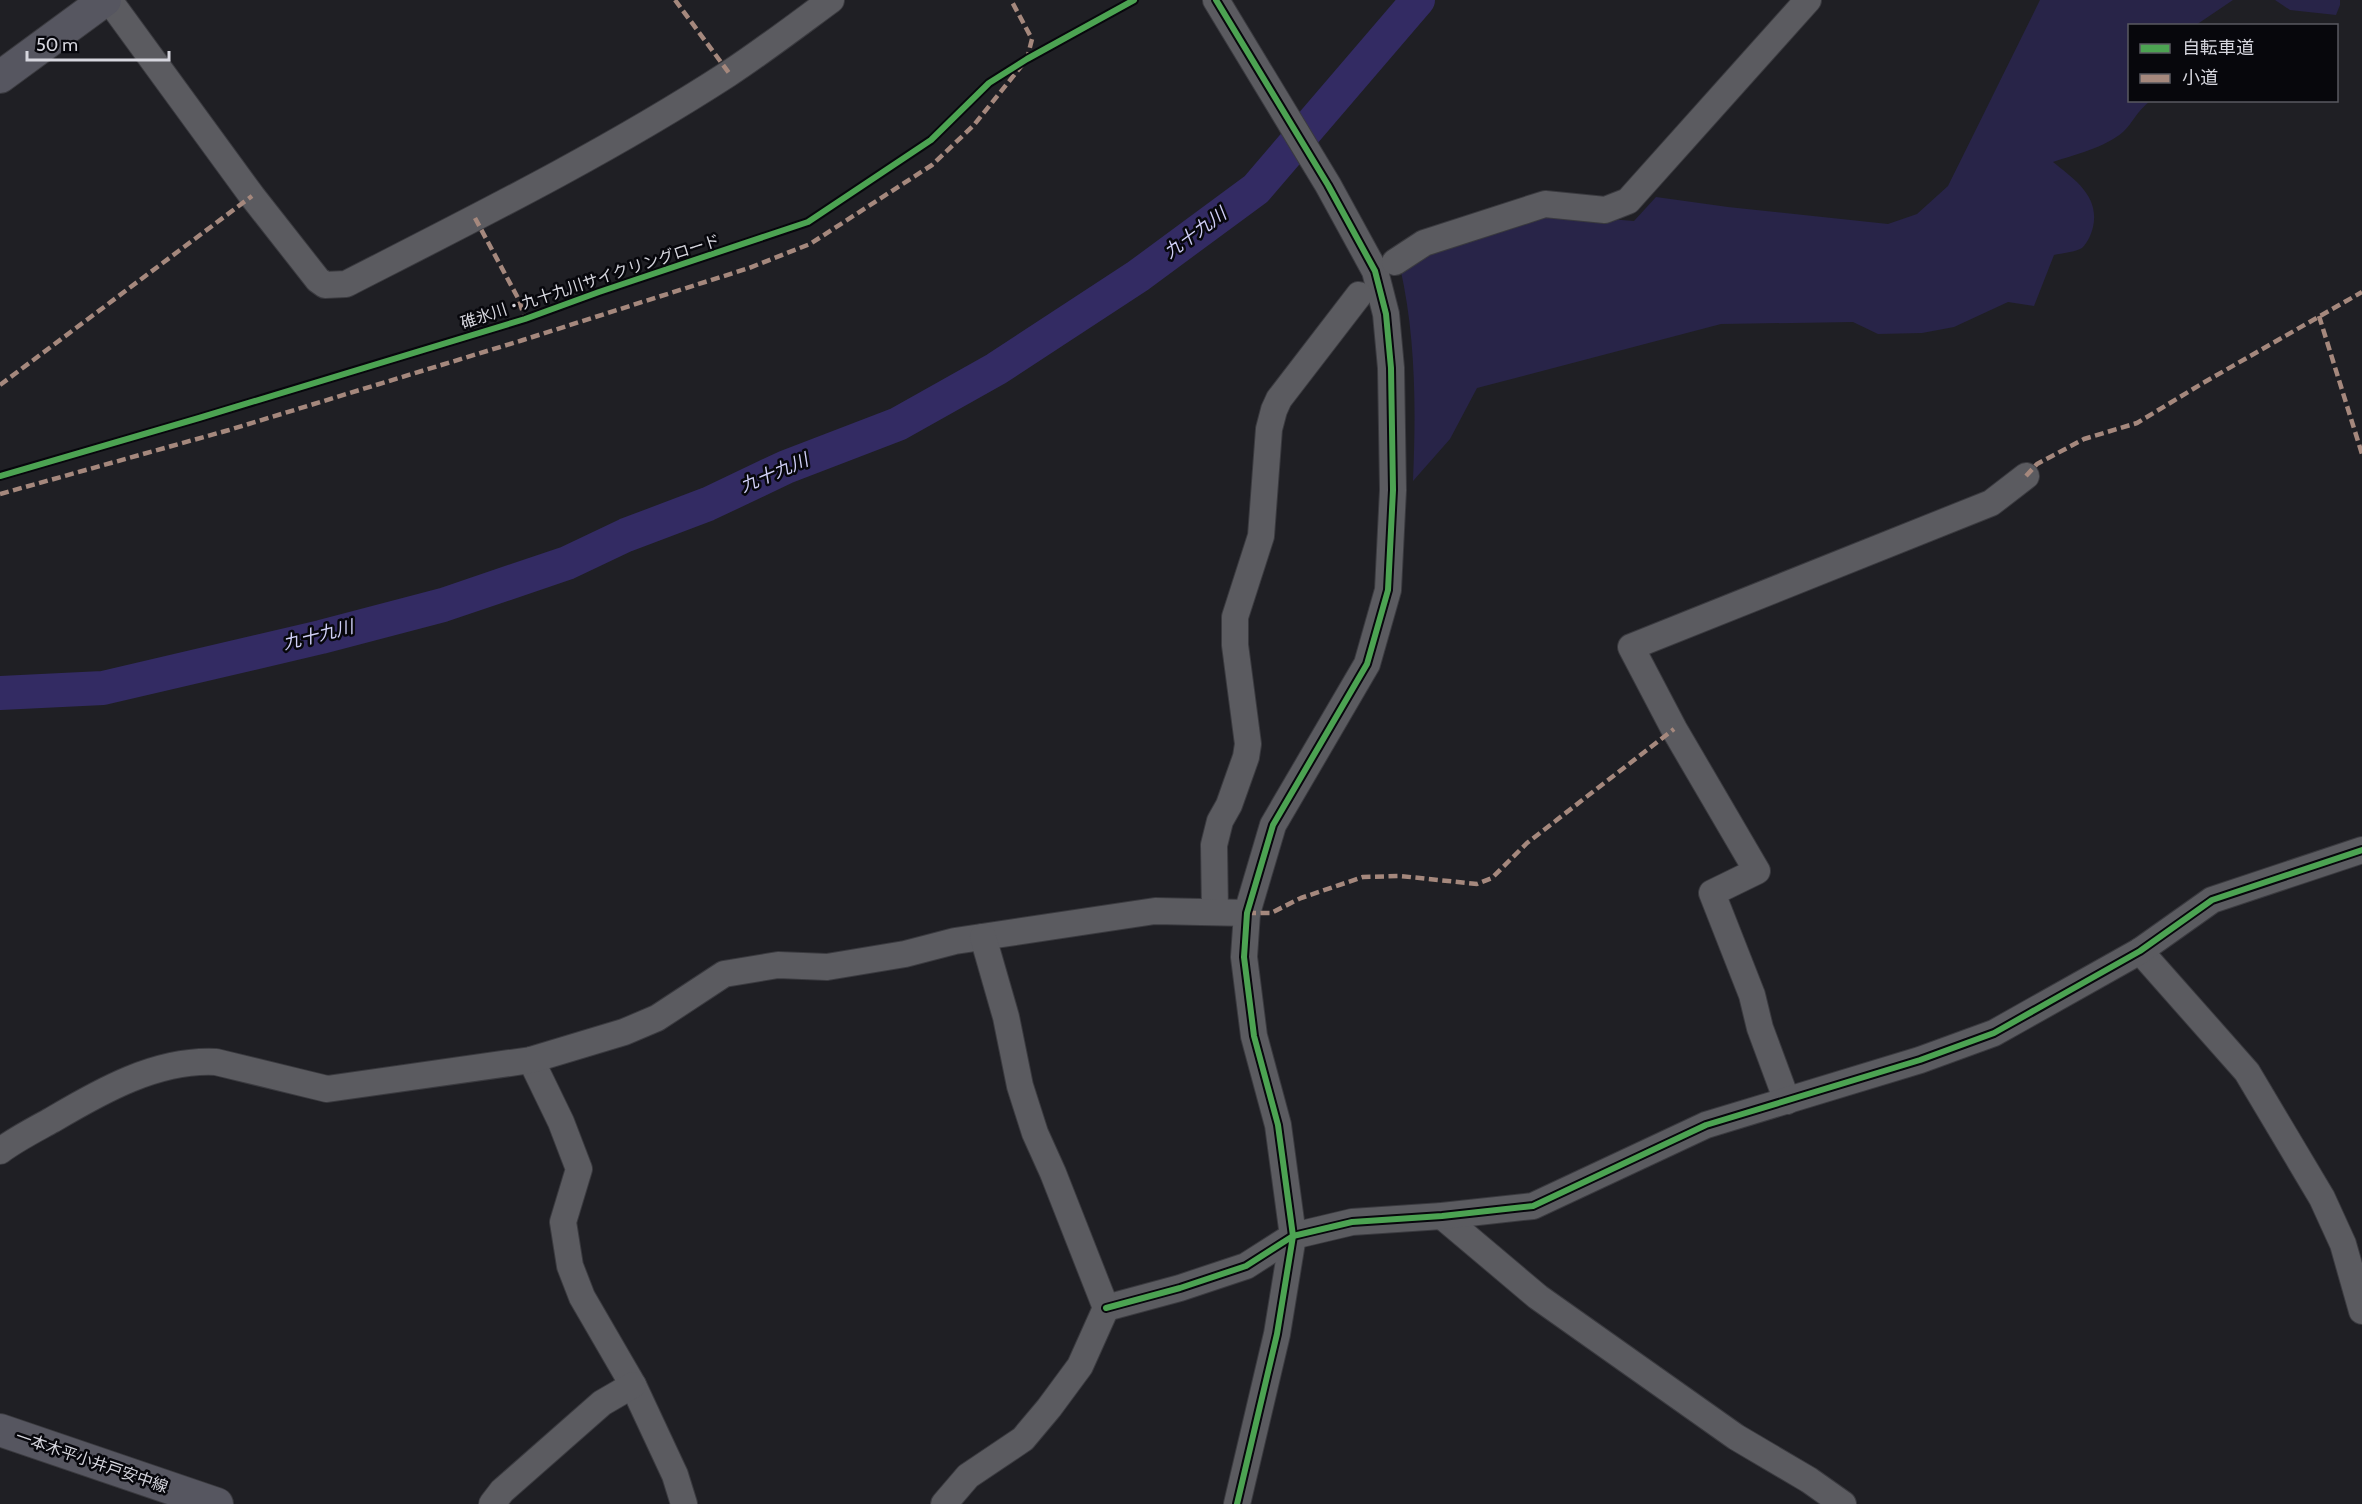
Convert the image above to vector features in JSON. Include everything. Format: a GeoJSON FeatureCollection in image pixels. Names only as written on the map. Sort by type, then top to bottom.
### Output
{"type":"FeatureCollection","features":[{"type":"Feature","properties":{"kind":"main road"},"geometry":{"type":"LineString","coordinates":[[0,77],[107,0]]}},
{"type":"Feature","properties":{"kind":"main road","name":"一本木平小井戸安中線"},"geometry":{"type":"LineString","coordinates":[[0,1430],[217,1504]]}},
{"type":"Feature","properties":{"kind":"street"},"geometry":{"type":"LineString","coordinates":[[107,0],[252,196],[318,280],[326,285],[346,284],[475,218],[640,128],[729,73],[831,0]]}},
{"type":"Feature","properties":{"kind":"street"},"geometry":{"type":"LineString","coordinates":[[1216,0],[1328,185],[1375,271],[1386,314],[1391,368],[1393,490],[1388,590],[1367,664],[1273,825],[1247,913],[1244,957],[1254,1036],[1278,1125],[1293,1236],[1277,1334],[1237,1504]]}},
{"type":"Feature","properties":{"kind":"street"},"geometry":{"type":"LineString","coordinates":[[1395,262],[1424,243],[1545,204],[1605,210],[1628,201],[1808,0]]}},
{"type":"Feature","properties":{"kind":"street"},"geometry":{"type":"LineString","coordinates":[[1215,912],[1214,845],[1220,821],[1229,805],[1246,757],[1248,744],[1234,632],[1235,617],[1261,536],[1269,429],[1279,399],[1359,295]]}},
{"type":"Feature","properties":{"kind":"street"},"geometry":{"type":"LineString","coordinates":[[1787,1101],[1760,1028],[1752,995],[1712,893],[1757,871],[1674,729],[1632,647],[1991,503],[2026,476]]}},
{"type":"Feature","properties":{"kind":"street"},"geometry":{"type":"LineString","coordinates":[[1106,1308],[1180,1288],[1246,1266],[1293,1236],[1352,1222],[1442,1216],[1533,1206],[1706,1125],[1920,1060],[1994,1033],[2140,951],[2212,900],[2362,850]]}},
{"type":"Feature","properties":{"kind":"street"},"geometry":{"type":"LineString","coordinates":[[0,1151],[93,1096],[152,1070],[199,1061],[216,1062],[327,1089],[531,1060],[624,1032],[646,1022],[724,974],[778,965],[827,967],[905,954],[955,941],[1155,911],[1247,913]]}},
{"type":"Feature","properties":{"kind":"street"},"geometry":{"type":"LineString","coordinates":[[944,1504],[968,1476],[1023,1439],[1049,1408],[1080,1366],[1106,1308],[1035,1133],[1020,1086],[1006,1017],[983,937]]}},
{"type":"Feature","properties":{"kind":"street"},"geometry":{"type":"LineString","coordinates":[[2140,951],[2247,1072],[2322,1198],[2343,1245],[2362,1311]]}},
{"type":"Feature","properties":{"kind":"street"},"geometry":{"type":"LineString","coordinates":[[531,1060],[561,1122],[579,1170],[563,1222],[570,1266],[582,1297],[633,1385],[675,1474],[684,1504]]}},
{"type":"Feature","properties":{"kind":"street"},"geometry":{"type":"LineString","coordinates":[[1442,1216],[1538,1297],[1736,1437],[1809,1480],[1844,1504]]}},
{"type":"Feature","properties":{"kind":"street"},"geometry":{"type":"LineString","coordinates":[[492,1504],[502,1491],[602,1403],[633,1385]]}},
{"type":"Feature","properties":{"kind":"shaded area"},"geometry":{"type":"Polygon","coordinates":[[[2040,0],[2233,0],[2197,24],[2128,24],[2128,102],[2149,102],[2126,129],[2115,138],[2089,150],[2053,162],[2077,182],[2089,197],[2093,206],[2093,227],[2082,248],[2054,255],[2034,306],[2008,302],[1954,327],[1922,333],[1878,334],[1853,322],[1721,324],[1477,388],[1450,439],[1413,481],[1414,374],[1409,320],[1400,267],[1409,260],[1545,214],[1634,221],[1656,197],[1888,224],[1917,214],[1948,186],[2040,0]]]}},
{"type":"Feature","properties":{"kind":"shaded area"},"geometry":{"type":"Polygon","coordinates":[[[2275,0],[2340,0],[2340,5],[2336,15],[2290,10],[2275,0]]]}},
{"type":"Feature","properties":{"kind":"waterway","name":"九十九川"},"geometry":{"type":"LineString","coordinates":[[0,693],[103,688],[321,637],[443,605],[567,563],[626,535],[708,504],[786,467],[898,424],[996,369],[1138,276],[1256,189],[1418,0]]}},
{"type":"Feature","properties":{"kind":"marked path"},"geometry":{"type":"LineString","coordinates":[[675,0],[729,73]]}},
{"type":"Feature","properties":{"kind":"marked path"},"geometry":{"type":"LineString","coordinates":[[0,494],[229,430],[523,340],[749,268],[810,244],[932,165],[974,125],[1027,59],[1032,39],[1011,0]]}},
{"type":"Feature","properties":{"kind":"marked path"},"geometry":{"type":"LineString","coordinates":[[0,385],[252,196]]}},
{"type":"Feature","properties":{"kind":"marked path"},"geometry":{"type":"LineString","coordinates":[[475,218],[519,300],[525,319]]}},
{"type":"Feature","properties":{"kind":"marked path"},"geometry":{"type":"LineString","coordinates":[[2026,476],[2037,464],[2084,439],[2137,423],[2362,292]]}},
{"type":"Feature","properties":{"kind":"marked path"},"geometry":{"type":"LineString","coordinates":[[2319,316],[2362,454]]}},
{"type":"Feature","properties":{"kind":"marked path"},"geometry":{"type":"LineString","coordinates":[[1247,913],[1271,913],[1301,898],[1363,877],[1400,876],[1477,884],[1492,878],[1527,843],[1674,729]]}},
{"type":"Feature","properties":{"kind":"cycle path","name":"碓氷川・九十九川サイクリングロード"},"geometry":{"type":"LineString","coordinates":[[0,476],[525,319],[808,222],[931,140],[989,83],[1027,59],[1134,0]]}},
{"type":"Feature","properties":{"kind":"cycle path"},"geometry":{"type":"LineString","coordinates":[[1216,0],[1328,185],[1375,271],[1386,314],[1391,368],[1393,490],[1388,590],[1367,664],[1273,825],[1247,913],[1244,957],[1254,1036],[1278,1125],[1293,1236],[1277,1334],[1237,1504]]}},
{"type":"Feature","properties":{"kind":"cycle path"},"geometry":{"type":"LineString","coordinates":[[1106,1308],[1180,1288],[1246,1266],[1293,1236],[1352,1222],[1442,1216],[1533,1206],[1706,1125],[1920,1060],[1994,1033],[2140,951],[2212,900],[2362,850]]}}]}
